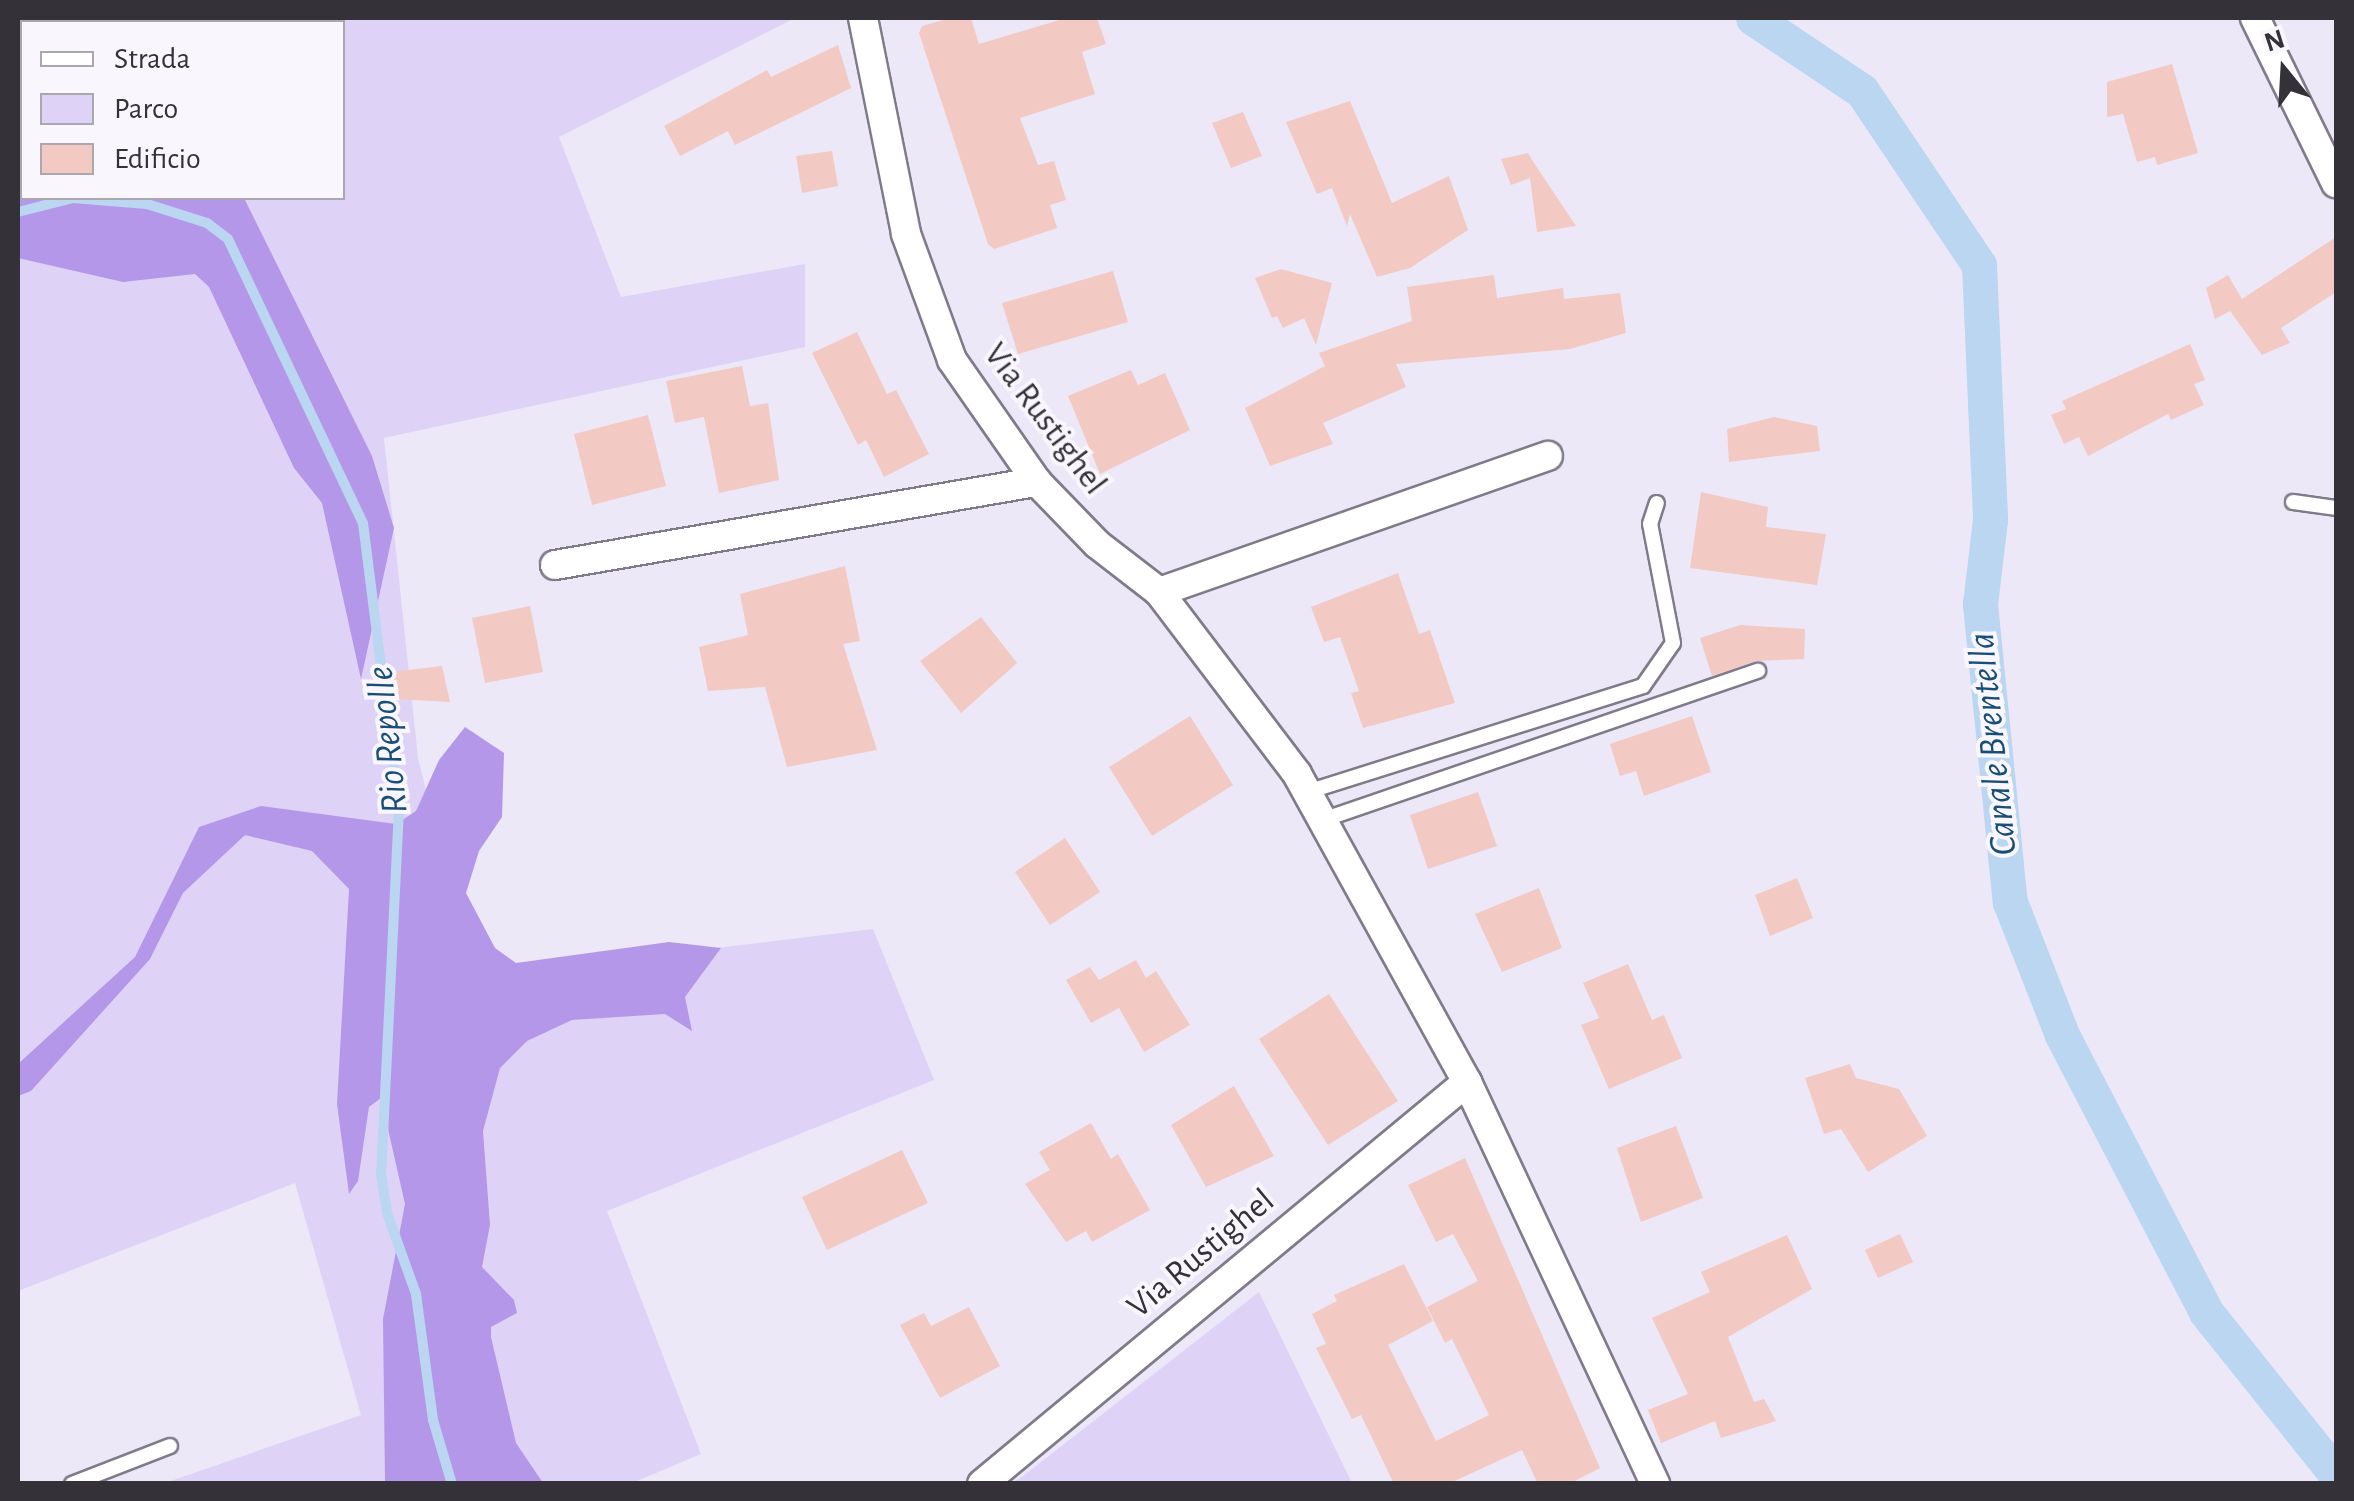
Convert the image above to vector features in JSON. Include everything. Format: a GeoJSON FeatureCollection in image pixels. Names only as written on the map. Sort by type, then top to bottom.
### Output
{"type":"FeatureCollection","features":[{"type":"Feature","properties":{"kind":"street","name":"Via Rustighel"},"geometry":{"type":"LineString","coordinates":[[863,18],[906,234],[952,360],[1037,482],[1097,544],[1159,592],[1307,792],[1468,1082],[1655,1484]]}},
{"type":"Feature","properties":{"kind":"street"},"geometry":{"type":"LineString","coordinates":[[2255,18],[2336,183]]}},
{"type":"Feature","properties":{"kind":"street"},"geometry":{"type":"LineString","coordinates":[[1159,592],[1548,456]]}},
{"type":"Feature","properties":{"kind":"street"},"geometry":{"type":"LineString","coordinates":[[555,565],[1037,482]]}},
{"type":"Feature","properties":{"kind":"street","name":"Via Rustighel"},"geometry":{"type":"LineString","coordinates":[[982,1484],[1468,1082]]}},
{"type":"Feature","properties":{"kind":"lane"},"geometry":{"type":"LineString","coordinates":[[2293,502],[2336,508]]}},
{"type":"Feature","properties":{"kind":"lane"},"geometry":{"type":"LineString","coordinates":[[1307,792],[1643,686],[1673,642],[1650,524],[1657,503]]}},
{"type":"Feature","properties":{"kind":"lane"},"geometry":{"type":"LineString","coordinates":[[1322,820],[1758,671]]}},
{"type":"Feature","properties":{"kind":"lane"},"geometry":{"type":"LineString","coordinates":[[72,1484],[170,1446]]}},
{"type":"Feature","properties":{"kind":"green space"},"geometry":{"type":"Polygon","coordinates":[[[18,18],[795,18],[559,137],[621,297],[805,264],[805,347],[384,438],[418,758],[472,978],[873,929],[934,1080],[607,1211],[701,1454],[632,1483],[165,1483],[361,1415],[295,1183],[18,1291],[18,18]]]}},
{"type":"Feature","properties":{"kind":"green space"},"geometry":{"type":"Polygon","coordinates":[[[1259,1292],[1352,1483],[1013,1483],[1023,1476],[1259,1292]]]}},
{"type":"Feature","properties":{"kind":"shaded area"},"geometry":{"type":"Polygon","coordinates":[[[18,18],[111,20],[20,20],[20,200],[245,200],[372,456],[394,528],[361,679],[322,503],[294,468],[209,287],[195,274],[123,282],[18,258],[18,18]]]}},
{"type":"Feature","properties":{"kind":"shaded area"},"geometry":{"type":"Polygon","coordinates":[[[465,727],[504,753],[502,817],[479,851],[466,893],[495,948],[516,963],[669,942],[721,948],[685,997],[692,1031],[665,1014],[572,1020],[527,1041],[500,1068],[483,1131],[490,1225],[482,1267],[514,1300],[517,1313],[491,1327],[491,1337],[516,1443],[543,1483],[385,1483],[383,1319],[405,1204],[381,1098],[369,1107],[358,1181],[349,1194],[337,1104],[349,889],[312,851],[245,835],[183,893],[150,959],[31,1091],[18,1096],[18,1064],[135,957],[199,827],[261,806],[396,824],[416,811],[439,760],[465,727]]]}},
{"type":"Feature","properties":{"kind":"building"},"geometry":{"type":"Polygon","coordinates":[[[950,18],[971,18],[979,44],[1066,18],[1097,18],[1106,44],[1082,52],[1095,94],[1020,118],[1038,165],[1054,161],[1066,200],[1050,205],[1057,228],[994,249],[988,244],[919,33],[922,26],[950,18]]]}},
{"type":"Feature","properties":{"kind":"building"},"geometry":{"type":"Polygon","coordinates":[[[838,45],[851,88],[735,145],[728,131],[680,156],[664,126],[767,70],[771,77],[838,45]]]}},
{"type":"Feature","properties":{"kind":"building"},"geometry":{"type":"Polygon","coordinates":[[[2172,64],[2198,153],[2157,165],[2155,157],[2137,162],[2123,114],[2107,117],[2107,82],[2172,64]]]}},
{"type":"Feature","properties":{"kind":"building"},"geometry":{"type":"Polygon","coordinates":[[[1350,101],[1392,203],[1449,176],[1468,230],[1410,268],[1377,277],[1350,214],[1347,226],[1332,188],[1317,194],[1286,122],[1350,101]]]}},
{"type":"Feature","properties":{"kind":"building"},"geometry":{"type":"Polygon","coordinates":[[[1243,112],[1262,156],[1231,168],[1212,123],[1243,112]]]}},
{"type":"Feature","properties":{"kind":"building"},"geometry":{"type":"Polygon","coordinates":[[[832,151],[838,186],[802,193],[796,156],[832,151]]]}},
{"type":"Feature","properties":{"kind":"building"},"geometry":{"type":"Polygon","coordinates":[[[1528,153],[1576,226],[1537,232],[1530,178],[1511,185],[1501,159],[1528,153]]]}},
{"type":"Feature","properties":{"kind":"building"},"geometry":{"type":"Polygon","coordinates":[[[2336,237],[2336,292],[2281,328],[2290,343],[2262,355],[2230,311],[2215,319],[2206,288],[2228,275],[2242,299],[2336,237]]]}},
{"type":"Feature","properties":{"kind":"building"},"geometry":{"type":"Polygon","coordinates":[[[1281,269],[1332,283],[1316,345],[1304,318],[1283,328],[1277,316],[1272,318],[1255,278],[1281,269]]]}},
{"type":"Feature","properties":{"kind":"building"},"geometry":{"type":"Polygon","coordinates":[[[1113,271],[1128,322],[1018,354],[1002,303],[1113,271]]]}},
{"type":"Feature","properties":{"kind":"building"},"geometry":{"type":"Polygon","coordinates":[[[1494,275],[1497,298],[1563,288],[1564,299],[1620,293],[1626,333],[1570,349],[1396,364],[1406,387],[1323,423],[1333,444],[1270,466],[1245,408],[1325,366],[1319,353],[1412,321],[1407,287],[1494,275]]]}},
{"type":"Feature","properties":{"kind":"building"},"geometry":{"type":"Polygon","coordinates":[[[857,332],[887,394],[896,390],[929,454],[884,477],[866,440],[858,445],[812,353],[857,332]]]}},
{"type":"Feature","properties":{"kind":"building"},"geometry":{"type":"Polygon","coordinates":[[[2190,344],[2205,380],[2194,384],[2204,405],[2171,420],[2168,414],[2088,456],[2079,437],[2064,444],[2051,415],[2066,409],[2062,401],[2190,344]]]}},
{"type":"Feature","properties":{"kind":"building"},"geometry":{"type":"Polygon","coordinates":[[[742,366],[750,406],[768,403],[779,480],[719,493],[704,417],[675,423],[666,381],[742,366]]]}},
{"type":"Feature","properties":{"kind":"building"},"geometry":{"type":"Polygon","coordinates":[[[1131,370],[1138,385],[1165,373],[1190,430],[1100,474],[1068,396],[1131,370]]]}},
{"type":"Feature","properties":{"kind":"building"},"geometry":{"type":"Polygon","coordinates":[[[648,415],[666,486],[592,505],[574,434],[648,415]]]}},
{"type":"Feature","properties":{"kind":"building"},"geometry":{"type":"Polygon","coordinates":[[[1774,417],[1817,426],[1820,451],[1729,462],[1727,429],[1774,417]]]}},
{"type":"Feature","properties":{"kind":"building"},"geometry":{"type":"Polygon","coordinates":[[[1701,492],[1768,507],[1766,527],[1826,534],[1817,585],[1690,568],[1701,492]]]}},
{"type":"Feature","properties":{"kind":"building"},"geometry":{"type":"Polygon","coordinates":[[[845,566],[860,641],[843,644],[877,750],[787,767],[765,687],[708,691],[699,647],[748,635],[740,594],[845,566]]]}},
{"type":"Feature","properties":{"kind":"building"},"geometry":{"type":"Polygon","coordinates":[[[1398,573],[1419,634],[1430,630],[1455,703],[1363,728],[1351,693],[1359,691],[1340,637],[1324,642],[1311,607],[1398,573]]]}},
{"type":"Feature","properties":{"kind":"building"},"geometry":{"type":"Polygon","coordinates":[[[530,606],[543,672],[485,683],[472,618],[530,606]]]}},
{"type":"Feature","properties":{"kind":"building"},"geometry":{"type":"Polygon","coordinates":[[[981,617],[1017,663],[961,713],[920,661],[981,617]]]}},
{"type":"Feature","properties":{"kind":"building"},"geometry":{"type":"Polygon","coordinates":[[[1740,625],[1805,629],[1804,659],[1756,661],[1712,676],[1700,638],[1740,625]]]}},
{"type":"Feature","properties":{"kind":"building"},"geometry":{"type":"Polygon","coordinates":[[[442,666],[450,702],[395,699],[391,672],[442,666]]]}},
{"type":"Feature","properties":{"kind":"building"},"geometry":{"type":"Polygon","coordinates":[[[1190,716],[1233,785],[1152,836],[1109,767],[1190,716]]]}},
{"type":"Feature","properties":{"kind":"building"},"geometry":{"type":"Polygon","coordinates":[[[1692,716],[1711,772],[1644,796],[1636,771],[1620,776],[1610,744],[1692,716]]]}},
{"type":"Feature","properties":{"kind":"building"},"geometry":{"type":"Polygon","coordinates":[[[1478,792],[1497,846],[1428,869],[1410,815],[1478,792]]]}},
{"type":"Feature","properties":{"kind":"building"},"geometry":{"type":"Polygon","coordinates":[[[1065,838],[1100,892],[1050,925],[1015,872],[1065,838]]]}},
{"type":"Feature","properties":{"kind":"building"},"geometry":{"type":"Polygon","coordinates":[[[1797,878],[1813,918],[1770,936],[1755,895],[1797,878]]]}},
{"type":"Feature","properties":{"kind":"building"},"geometry":{"type":"Polygon","coordinates":[[[1539,888],[1562,948],[1502,972],[1475,914],[1539,888]]]}},
{"type":"Feature","properties":{"kind":"building"},"geometry":{"type":"Polygon","coordinates":[[[1136,960],[1146,978],[1156,971],[1190,1025],[1144,1052],[1119,1008],[1091,1023],[1066,980],[1090,967],[1099,980],[1136,960]]]}},
{"type":"Feature","properties":{"kind":"building"},"geometry":{"type":"Polygon","coordinates":[[[1628,964],[1652,1020],[1664,1015],[1682,1058],[1609,1089],[1581,1025],[1599,1018],[1583,983],[1628,964]]]}},
{"type":"Feature","properties":{"kind":"building"},"geometry":{"type":"Polygon","coordinates":[[[1329,994],[1398,1101],[1328,1145],[1259,1039],[1329,994]]]}},
{"type":"Feature","properties":{"kind":"building"},"geometry":{"type":"Polygon","coordinates":[[[1850,1064],[1856,1078],[1899,1089],[1927,1136],[1868,1172],[1841,1129],[1824,1134],[1805,1078],[1850,1064]]]}},
{"type":"Feature","properties":{"kind":"building"},"geometry":{"type":"Polygon","coordinates":[[[1234,1086],[1274,1156],[1206,1187],[1171,1125],[1234,1086]]]}},
{"type":"Feature","properties":{"kind":"building"},"geometry":{"type":"Polygon","coordinates":[[[1091,1123],[1111,1159],[1118,1154],[1150,1210],[1092,1242],[1086,1231],[1066,1242],[1025,1184],[1050,1170],[1039,1152],[1091,1123]]]}},
{"type":"Feature","properties":{"kind":"building"},"geometry":{"type":"Polygon","coordinates":[[[1676,1126],[1703,1198],[1641,1222],[1617,1148],[1676,1126]]]}},
{"type":"Feature","properties":{"kind":"building"},"geometry":{"type":"Polygon","coordinates":[[[902,1150],[928,1203],[827,1250],[802,1197],[902,1150]]]}},
{"type":"Feature","properties":{"kind":"building"},"geometry":{"type":"Polygon","coordinates":[[[1465,1158],[1600,1468],[1569,1484],[1538,1484],[1522,1450],[1448,1484],[1394,1484],[1361,1415],[1352,1419],[1316,1348],[1326,1344],[1312,1314],[1337,1301],[1334,1295],[1404,1264],[1433,1321],[1388,1345],[1436,1441],[1489,1415],[1452,1339],[1445,1343],[1427,1307],[1478,1281],[1453,1234],[1436,1242],[1408,1185],[1465,1158]]]}},
{"type":"Feature","properties":{"kind":"building"},"geometry":{"type":"Polygon","coordinates":[[[1900,1234],[1913,1262],[1878,1278],[1865,1250],[1900,1234]]]}},
{"type":"Feature","properties":{"kind":"building"},"geometry":{"type":"Polygon","coordinates":[[[1787,1235],[1812,1289],[1728,1337],[1754,1402],[1764,1399],[1776,1421],[1721,1438],[1715,1421],[1661,1443],[1648,1410],[1688,1394],[1652,1318],[1710,1292],[1701,1272],[1787,1235]]]}},
{"type":"Feature","properties":{"kind":"building"},"geometry":{"type":"Polygon","coordinates":[[[969,1307],[1000,1366],[940,1398],[900,1325],[924,1313],[931,1326],[969,1307]]]}},
{"type":"Feature","properties":{"kind":"waterway","name":"Canale Brentella"},"geometry":{"type":"LineString","coordinates":[[1753,18],[1862,91],[1979,265],[1990,520],[1980,604],[2010,902],[2062,1035],[2206,1312],[2336,1474]]}},
{"type":"Feature","properties":{"kind":"waterway","name":"Rio Repolle"},"geometry":{"type":"LineString","coordinates":[[18,212],[65,200]]}},
{"type":"Feature","properties":{"kind":"waterway","name":"Rio Repolle"},"geometry":{"type":"LineString","coordinates":[[98,200],[147,204],[207,223],[228,239],[363,523],[399,809],[381,1173],[387,1213],[416,1294],[433,1420],[452,1484]]}}]}
